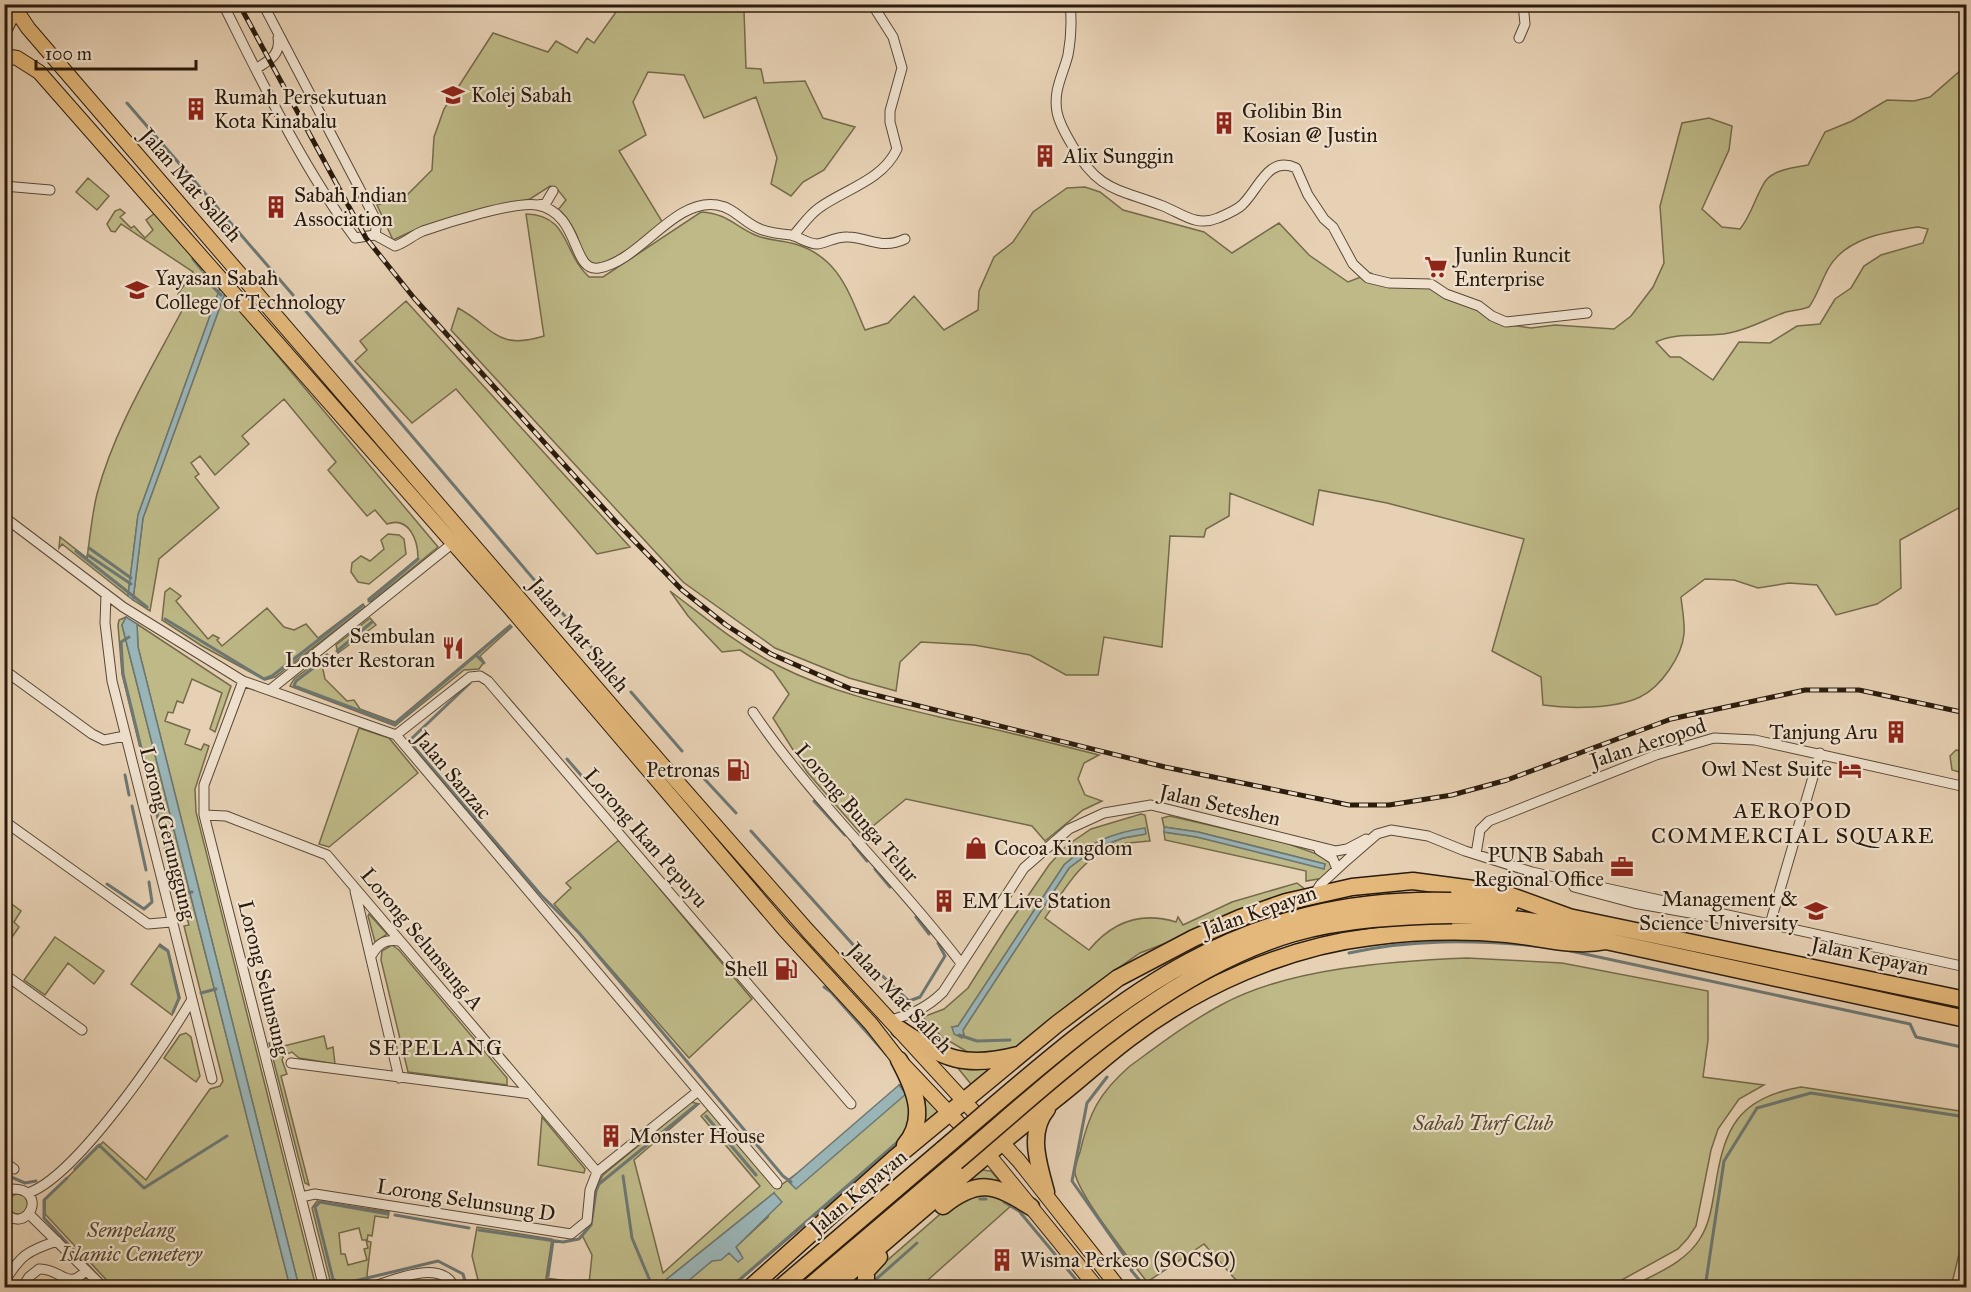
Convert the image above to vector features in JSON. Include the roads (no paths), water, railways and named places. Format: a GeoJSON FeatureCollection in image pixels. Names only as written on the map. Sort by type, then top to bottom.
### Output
{"type":"FeatureCollection","features":[{"type":"Feature","properties":{"kind":"highway"},"geometry":{"type":"LineString","coordinates":[[750,1287],[895,1158],[1093,996],[1143,963],[1240,918],[1314,895],[1352,887],[1413,881],[1503,893],[1569,917]]}},
{"type":"Feature","properties":{"kind":"highway","name":"Jalan Kepayan"},"geometry":{"type":"LineString","coordinates":[[780,1287],[1091,1023],[1159,977],[1237,938],[1314,913],[1389,902],[1451,908],[1484,917],[1564,928],[1605,941],[1966,1019]]}},
{"type":"Feature","properties":{"kind":"highway","name":"Jalan Kepayan"},"geometry":{"type":"LineString","coordinates":[[808,1287],[1047,1084],[1158,997],[1215,967],[1292,934],[1343,923],[1420,916],[1451,908],[1502,903],[1966,1000]]}},
{"type":"Feature","properties":{"kind":"highway"},"geometry":{"type":"LineString","coordinates":[[832,1287],[912,1220],[1001,1140],[1131,1037],[1177,1006],[1234,977],[1279,959],[1370,937],[1410,934],[1507,934],[1591,945],[1605,941]]}},
{"type":"Feature","properties":{"kind":"highway"},"geometry":{"type":"LineString","coordinates":[[895,1025],[929,1050],[948,1057],[984,1062],[1023,1054]]}},
{"type":"Feature","properties":{"kind":"highway"},"geometry":{"type":"LineString","coordinates":[[895,1158],[916,1128],[918,1112],[912,1085],[899,1060]]}},
{"type":"Feature","properties":{"kind":"highway"},"geometry":{"type":"LineString","coordinates":[[1046,1192],[1037,1159],[1037,1125],[1055,1099]]}},
{"type":"Feature","properties":{"kind":"highway"},"geometry":{"type":"LineString","coordinates":[[912,1220],[927,1218],[965,1189],[981,1187],[996,1190],[1031,1207]]}},
{"type":"Feature","properties":{"kind":"highway"},"geometry":{"type":"LineString","coordinates":[[847,1287],[858,1285],[864,1287],[866,1272],[880,1256],[878,1248]]}},
{"type":"Feature","properties":{"kind":"main road","name":"Jalan Mat Salleh"},"geometry":{"type":"LineString","coordinates":[[11,4],[28,28],[658,760],[808,931],[965,1100],[1046,1192],[1119,1287]]}},
{"type":"Feature","properties":{"kind":"main road"},"geometry":{"type":"LineString","coordinates":[[4,31],[12,15],[11,4]]}},
{"type":"Feature","properties":{"kind":"main road"},"geometry":{"type":"LineString","coordinates":[[25,4],[28,28]]}},
{"type":"Feature","properties":{"kind":"main road","name":"Jalan Mat Salleh"},"geometry":{"type":"LineString","coordinates":[[4,56],[17,58],[39,72],[453,543],[784,928],[871,1024],[899,1060],[987,1153],[1097,1287]]}},
{"type":"Feature","properties":{"kind":"street"},"geometry":{"type":"LineString","coordinates":[[223,4],[305,160],[355,238],[375,235],[394,246],[422,232],[518,204],[546,203],[553,191]]}},
{"type":"Feature","properties":{"kind":"street"},"geometry":{"type":"LineString","coordinates":[[263,4],[377,222],[375,235]]}},
{"type":"Feature","properties":{"kind":"street"},"geometry":{"type":"LineString","coordinates":[[793,236],[820,207],[861,186],[885,164],[897,149],[890,111],[902,68],[892,37],[872,4]]}},
{"type":"Feature","properties":{"kind":"street"},"geometry":{"type":"LineString","coordinates":[[1070,4],[1070,43],[1054,94],[1057,114],[1083,162],[1096,178],[1104,183],[1126,195],[1166,207],[1193,221],[1207,221],[1240,207],[1262,177],[1274,167],[1289,165],[1296,168],[1308,195],[1323,219],[1333,227],[1353,264],[1368,278],[1389,283],[1431,284],[1446,294],[1479,306],[1492,316],[1506,322],[1587,313]]}},
{"type":"Feature","properties":{"kind":"street"},"geometry":{"type":"LineString","coordinates":[[1519,38],[1525,24],[1523,4]]}},
{"type":"Feature","properties":{"kind":"street"},"geometry":{"type":"LineString","coordinates":[[256,69],[276,55],[280,47],[277,32]]}},
{"type":"Feature","properties":{"kind":"street"},"geometry":{"type":"LineString","coordinates":[[4,186],[50,190]]}},
{"type":"Feature","properties":{"kind":"street"},"geometry":{"type":"LineString","coordinates":[[538,205],[556,213],[565,222],[574,236],[581,260],[587,267],[597,268],[628,254],[685,211],[708,205],[731,210],[757,228],[817,244],[845,237],[893,245],[905,239]]}},
{"type":"Feature","properties":{"kind":"street","name":"Jalan Sanzac"},"geometry":{"type":"LineString","coordinates":[[4,517],[106,594],[243,681],[396,735],[777,1184]]}},
{"type":"Feature","properties":{"kind":"street"},"geometry":{"type":"LineString","coordinates":[[271,689],[453,543]]}},
{"type":"Feature","properties":{"kind":"street","name":"Lorong Gerunggung"},"geometry":{"type":"LineString","coordinates":[[106,594],[105,623],[112,681],[212,1078]]}},
{"type":"Feature","properties":{"kind":"street"},"geometry":{"type":"LineString","coordinates":[[4,670],[92,734],[104,740],[125,736]]}},
{"type":"Feature","properties":{"kind":"street","name":"Lorong Ikan Pepuyu"},"geometry":{"type":"LineString","coordinates":[[396,735],[470,677],[480,676],[488,681],[851,1104]]}},
{"type":"Feature","properties":{"kind":"street","name":"Lorong Selunsung"},"geometry":{"type":"LineString","coordinates":[[243,681],[204,785],[204,815],[324,1287]]}},
{"type":"Feature","properties":{"kind":"street","name":"Lorong Bunga Telur"},"geometry":{"type":"LineString","coordinates":[[753,712],[806,783],[960,962]]}},
{"type":"Feature","properties":{"kind":"street","name":"Jalan Aeropod"},"geometry":{"type":"LineString","coordinates":[[1476,854],[1480,830],[1489,821],[1693,743],[1714,738],[1734,737],[1820,753],[1966,787]]}},
{"type":"Feature","properties":{"kind":"street"},"geometry":{"type":"LineString","coordinates":[[1770,924],[1820,753]]}},
{"type":"Feature","properties":{"kind":"street","name":"Jalan Seteshen"},"geometry":{"type":"LineString","coordinates":[[895,1025],[930,1005],[943,992],[960,962],[1024,868],[1069,828],[1104,813],[1151,805],[1336,851],[1347,849],[1377,834]]}},
{"type":"Feature","properties":{"kind":"street","name":"Lorong Selunsung A"},"geometry":{"type":"LineString","coordinates":[[204,815],[226,816],[327,855],[597,1172]]}},
{"type":"Feature","properties":{"kind":"street"},"geometry":{"type":"LineString","coordinates":[[4,821],[148,924],[171,922]]}},
{"type":"Feature","properties":{"kind":"street"},"geometry":{"type":"LineString","coordinates":[[1314,895],[1320,885],[1377,834],[1391,830],[1415,833],[1532,872],[1966,967]]}},
{"type":"Feature","properties":{"kind":"street","name":"Jalan Seteshen"},"geometry":{"type":"LineString","coordinates":[[1311,846],[1333,859],[1337,870]]}},
{"type":"Feature","properties":{"kind":"street"},"geometry":{"type":"LineString","coordinates":[[355,888],[399,1078]]}},
{"type":"Feature","properties":{"kind":"street"},"geometry":{"type":"LineString","coordinates":[[371,956],[378,944],[389,939],[399,941]]}},
{"type":"Feature","properties":{"kind":"street"},"geometry":{"type":"LineString","coordinates":[[4,974],[82,1030]]}},
{"type":"Feature","properties":{"kind":"street"},"geometry":{"type":"LineString","coordinates":[[4,1198],[10,1189],[28,1193],[42,1189],[55,1177],[103,1126],[191,1001]]}},
{"type":"Feature","properties":{"kind":"street"},"geometry":{"type":"LineString","coordinates":[[291,1063],[531,1094]]}},
{"type":"Feature","properties":{"kind":"street"},"geometry":{"type":"LineString","coordinates":[[597,1172],[697,1092]]}},
{"type":"Feature","properties":{"kind":"street"},"geometry":{"type":"LineString","coordinates":[[4,1162],[14,1169]]}},
{"type":"Feature","properties":{"kind":"street","name":"Lorong Selunsung D"},"geometry":{"type":"LineString","coordinates":[[301,1197],[315,1194],[571,1234],[587,1221],[590,1190],[597,1172]]}},
{"type":"Feature","properties":{"kind":"street"},"geometry":{"type":"LineString","coordinates":[[7,1215],[21,1219],[29,1214],[33,1206],[28,1193]]}},
{"type":"Feature","properties":{"kind":"street"},"geometry":{"type":"LineString","coordinates":[[29,1214],[104,1287]]}},
{"type":"Feature","properties":{"kind":"street"},"geometry":{"type":"LineString","coordinates":[[4,1282],[20,1257],[29,1250],[57,1241]]}},
{"type":"Feature","properties":{"kind":"street"},"geometry":{"type":"LineString","coordinates":[[22,1287],[29,1276],[39,1269],[51,1270],[74,1280],[86,1270]]}},
{"type":"Feature","properties":{"kind":"street"},"geometry":{"type":"LineString","coordinates":[[368,1287],[433,1270],[445,1275],[455,1287]]}},
{"type":"Feature","properties":{"kind":"water"},"geometry":{"type":"Polygon","coordinates":[[[220,288],[225,293],[143,518],[133,600],[128,596],[138,515],[220,288]]]}},
{"type":"Feature","properties":{"kind":"water"},"geometry":{"type":"Polygon","coordinates":[[[126,617],[137,624],[138,647],[299,1287],[290,1287],[122,625],[126,617]]]}},
{"type":"Feature","properties":{"kind":"water"},"geometry":{"type":"Polygon","coordinates":[[[1164,827],[1198,832],[1325,864],[1324,869],[1197,837],[1164,832],[1164,827]]]}},
{"type":"Feature","properties":{"kind":"water"},"geometry":{"type":"Polygon","coordinates":[[[1145,828],[1146,834],[1123,838],[1096,848],[1069,868],[963,1030],[964,1036],[962,1038],[954,1034],[952,1027],[958,1026],[1064,865],[1091,845],[1123,833],[1145,828]]]}},
{"type":"Feature","properties":{"kind":"water"},"geometry":{"type":"Polygon","coordinates":[[[899,1085],[906,1094],[796,1189],[788,1181],[899,1085]]]}},
{"type":"Feature","properties":{"kind":"water"},"geometry":{"type":"Polygon","coordinates":[[[774,1193],[782,1202],[736,1247],[743,1258],[738,1262],[729,1253],[721,1260],[712,1261],[681,1287],[657,1287],[774,1193]]]}},
{"type":"Feature","properties":{"kind":"waterway"},"geometry":{"type":"LineString","coordinates":[[127,103],[293,295]]}},
{"type":"Feature","properties":{"kind":"waterway"},"geometry":{"type":"LineString","coordinates":[[193,259],[202,270]]}},
{"type":"Feature","properties":{"kind":"waterway"},"geometry":{"type":"LineString","coordinates":[[204,273],[208,282]]}},
{"type":"Feature","properties":{"kind":"waterway"},"geometry":{"type":"LineString","coordinates":[[212,286],[221,295]]}},
{"type":"Feature","properties":{"kind":"waterway"},"geometry":{"type":"LineString","coordinates":[[304,309],[621,682]]}},
{"type":"Feature","properties":{"kind":"waterway"},"geometry":{"type":"LineString","coordinates":[[89,548],[131,578]]}},
{"type":"Feature","properties":{"kind":"waterway"},"geometry":{"type":"LineString","coordinates":[[76,551],[147,607]]}},
{"type":"Feature","properties":{"kind":"waterway"},"geometry":{"type":"LineString","coordinates":[[88,555],[131,584]]}},
{"type":"Feature","properties":{"kind":"waterway"},"geometry":{"type":"LineString","coordinates":[[369,601],[418,559]]}},
{"type":"Feature","properties":{"kind":"waterway"},"geometry":{"type":"LineString","coordinates":[[165,619],[264,679],[272,676],[362,606]]}},
{"type":"Feature","properties":{"kind":"waterway"},"geometry":{"type":"LineString","coordinates":[[337,651],[372,622]]}},
{"type":"Feature","properties":{"kind":"waterway"},"geometry":{"type":"LineString","coordinates":[[329,656],[296,681],[294,686],[395,724],[510,626]]}},
{"type":"Feature","properties":{"kind":"waterway"},"geometry":{"type":"LineString","coordinates":[[129,637],[121,642],[123,674],[177,895]]}},
{"type":"Feature","properties":{"kind":"waterway"},"geometry":{"type":"LineString","coordinates":[[476,655],[484,663]]}},
{"type":"Feature","properties":{"kind":"waterway"},"geometry":{"type":"LineString","coordinates":[[470,683],[409,741],[541,895],[579,933],[783,1176],[791,1182]]}},
{"type":"Feature","properties":{"kind":"waterway"},"geometry":{"type":"LineString","coordinates":[[631,692],[682,751]]}},
{"type":"Feature","properties":{"kind":"waterway"},"geometry":{"type":"LineString","coordinates":[[567,759],[587,782]]}},
{"type":"Feature","properties":{"kind":"waterway"},"geometry":{"type":"LineString","coordinates":[[698,772],[736,813]]}},
{"type":"Feature","properties":{"kind":"waterway"},"geometry":{"type":"LineString","coordinates":[[125,775],[129,795]]}},
{"type":"Feature","properties":{"kind":"waterway"},"geometry":{"type":"LineString","coordinates":[[814,801],[845,835]]}},
{"type":"Feature","properties":{"kind":"waterway"},"geometry":{"type":"LineString","coordinates":[[132,806],[146,870]]}},
{"type":"Feature","properties":{"kind":"waterway"},"geometry":{"type":"LineString","coordinates":[[751,831],[874,968],[909,1001],[920,997],[945,956],[938,943]]}},
{"type":"Feature","properties":{"kind":"waterway"},"geometry":{"type":"LineString","coordinates":[[853,844],[867,861]]}},
{"type":"Feature","properties":{"kind":"waterway"},"geometry":{"type":"LineString","coordinates":[[875,869],[890,887]]}},
{"type":"Feature","properties":{"kind":"waterway"},"geometry":{"type":"LineString","coordinates":[[107,884],[144,909],[152,902],[149,882]]}},
{"type":"Feature","properties":{"kind":"waterway"},"geometry":{"type":"LineString","coordinates":[[176,896],[192,892]]}},
{"type":"Feature","properties":{"kind":"waterway"},"geometry":{"type":"LineString","coordinates":[[916,917],[929,934]]}},
{"type":"Feature","properties":{"kind":"waterway"},"geometry":{"type":"LineString","coordinates":[[1349,953],[1396,945],[1442,942],[1536,946]]}},
{"type":"Feature","properties":{"kind":"waterway"},"geometry":{"type":"LineString","coordinates":[[160,946],[168,951],[179,998],[173,1012]]}},
{"type":"Feature","properties":{"kind":"waterway"},"geometry":{"type":"LineString","coordinates":[[1566,950],[1910,1024],[1916,1037],[1966,1048]]}},
{"type":"Feature","properties":{"kind":"waterway"},"geometry":{"type":"LineString","coordinates":[[824,987],[886,1054]]}},
{"type":"Feature","properties":{"kind":"waterway"},"geometry":{"type":"LineString","coordinates":[[201,993],[216,989]]}},
{"type":"Feature","properties":{"kind":"waterway"},"geometry":{"type":"LineString","coordinates":[[959,1035],[977,1041],[1010,1040]]}},
{"type":"Feature","properties":{"kind":"waterway"},"geometry":{"type":"LineString","coordinates":[[1107,1077],[1087,1103],[1072,1181],[1133,1268],[1131,1270],[1146,1288]]}},
{"type":"Feature","properties":{"kind":"waterway"},"geometry":{"type":"LineString","coordinates":[[1705,1288],[1724,1161],[1757,1108],[1811,1093],[1966,1117]]}},
{"type":"Feature","properties":{"kind":"waterway"},"geometry":{"type":"LineString","coordinates":[[479,1230],[563,1242],[579,1239],[591,1225],[599,1184],[696,1105]]}},
{"type":"Feature","properties":{"kind":"waterway"},"geometry":{"type":"LineString","coordinates":[[706,1116],[756,1175]]}},
{"type":"Feature","properties":{"kind":"waterway"},"geometry":{"type":"LineString","coordinates":[[75,1169],[99,1145],[144,1188],[227,1136]]}},
{"type":"Feature","properties":{"kind":"waterway"},"geometry":{"type":"LineString","coordinates":[[730,1288],[900,1140]]}},
{"type":"Feature","properties":{"kind":"waterway"},"geometry":{"type":"LineString","coordinates":[[4,1174],[25,1183],[36,1181]]}},
{"type":"Feature","properties":{"kind":"waterway"},"geometry":{"type":"LineString","coordinates":[[623,1176],[632,1238],[653,1288]]}},
{"type":"Feature","properties":{"kind":"waterway"},"geometry":{"type":"LineString","coordinates":[[67,1178],[44,1200],[44,1218],[109,1288]]}},
{"type":"Feature","properties":{"kind":"waterway"},"geometry":{"type":"LineString","coordinates":[[980,1199],[986,1199]]}},
{"type":"Feature","properties":{"kind":"waterway"},"geometry":{"type":"LineString","coordinates":[[388,1214],[320,1202],[315,1207],[333,1279],[342,1284],[438,1261],[463,1274],[467,1288]]}},
{"type":"Feature","properties":{"kind":"waterway"},"geometry":{"type":"LineString","coordinates":[[1004,1202],[1019,1211],[1083,1288]]}},
{"type":"Feature","properties":{"kind":"waterway"},"geometry":{"type":"LineString","coordinates":[[395,1215],[469,1228]]}},
{"type":"Feature","properties":{"kind":"waterway"},"geometry":{"type":"LineString","coordinates":[[548,1276],[553,1241]]}},
{"type":"Feature","properties":{"kind":"waterway"},"geometry":{"type":"LineString","coordinates":[[878,1288],[873,1282],[917,1243]]}},
{"type":"Feature","properties":{"kind":"waterway"},"geometry":{"type":"LineString","coordinates":[[1662,1288],[1680,1281],[1688,1282],[1697,1288]]}},
{"type":"Feature","properties":{"kind":"waterway"},"geometry":{"type":"LineString","coordinates":[[1713,1288],[1716,1285],[1734,1288]]}},
{"type":"Feature","properties":{"kind":"railway"},"geometry":{"type":"LineString","coordinates":[[239,4],[366,238],[414,298],[616,522],[682,590],[726,625],[771,654],[851,689],[1165,767],[1349,805],[1389,805],[1452,795],[1507,780],[1671,719],[1805,690],[1859,690],[1966,713]]}},
{"type":"Feature","properties":{"kind":"place","name":"Kolej Sabah"},"geometry":{"type":"Point","coordinates":[453,95]}},
{"type":"Feature","properties":{"kind":"place","name":"Rumah Persekutuan Kota Kinabalu"},"geometry":{"type":"Point","coordinates":[196,109]}},
{"type":"Feature","properties":{"kind":"place","name":"Golibin Bin Kosian @ Justin"},"geometry":{"type":"Point","coordinates":[1224,123]}},
{"type":"Feature","properties":{"kind":"place","name":"Alix Sunggin"},"geometry":{"type":"Point","coordinates":[1045,156]}},
{"type":"Feature","properties":{"kind":"place","name":"Sabah Indian Association"},"geometry":{"type":"Point","coordinates":[276,207]}},
{"type":"Feature","properties":{"kind":"place","name":"Junlin Runcit Enterprise"},"geometry":{"type":"Point","coordinates":[1436,267]}},
{"type":"Feature","properties":{"kind":"place","name":"Yayasan Sabah College of Technology"},"geometry":{"type":"Point","coordinates":[137,290]}},
{"type":"Feature","properties":{"kind":"place","name":"Sembulan Lobster Restoran"},"geometry":{"type":"Point","coordinates":[453,648]}},
{"type":"Feature","properties":{"kind":"place","name":"Tanjung Aru"},"geometry":{"type":"Point","coordinates":[1896,732]}},
{"type":"Feature","properties":{"kind":"place","name":"Owl Nest Suite"},"geometry":{"type":"Point","coordinates":[1850,769]}},
{"type":"Feature","properties":{"kind":"place","name":"Petronas"},"geometry":{"type":"Point","coordinates":[738,770]}},
{"type":"Feature","properties":{"kind":"place","name":"Cocoa Kingdom"},"geometry":{"type":"Point","coordinates":[976,848]}},
{"type":"Feature","properties":{"kind":"place","name":"PUNB Sabah Regional Office"},"geometry":{"type":"Point","coordinates":[1622,867]}},
{"type":"Feature","properties":{"kind":"place","name":"EM Live Station"},"geometry":{"type":"Point","coordinates":[944,901]}},
{"type":"Feature","properties":{"kind":"place","name":"Management & Science University"},"geometry":{"type":"Point","coordinates":[1816,911]}},
{"type":"Feature","properties":{"kind":"place","name":"Shell"},"geometry":{"type":"Point","coordinates":[786,969]}},
{"type":"Feature","properties":{"kind":"place","name":"Monster House"},"geometry":{"type":"Point","coordinates":[611,1136]}},
{"type":"Feature","properties":{"kind":"place","name":"Wisma Perkeso (SOCSO)"},"geometry":{"type":"Point","coordinates":[1002,1260]}},
{"type":"Feature","properties":{"kind":"district","name":"AEROPOD COMMERCIAL SQUARE"},"geometry":{"type":"Point","coordinates":[1793,822]}},
{"type":"Feature","properties":{"kind":"district","name":"SEPELANG"},"geometry":{"type":"Point","coordinates":[436,1047]}},
{"type":"Feature","properties":{"kind":"park label","name":"Sabah Turf Club"},"geometry":{"type":"Point","coordinates":[1483,1123]}},
{"type":"Feature","properties":{"kind":"park label","name":"Sempelang Islamic Cemetery"},"geometry":{"type":"Point","coordinates":[131,1242]}}]}
